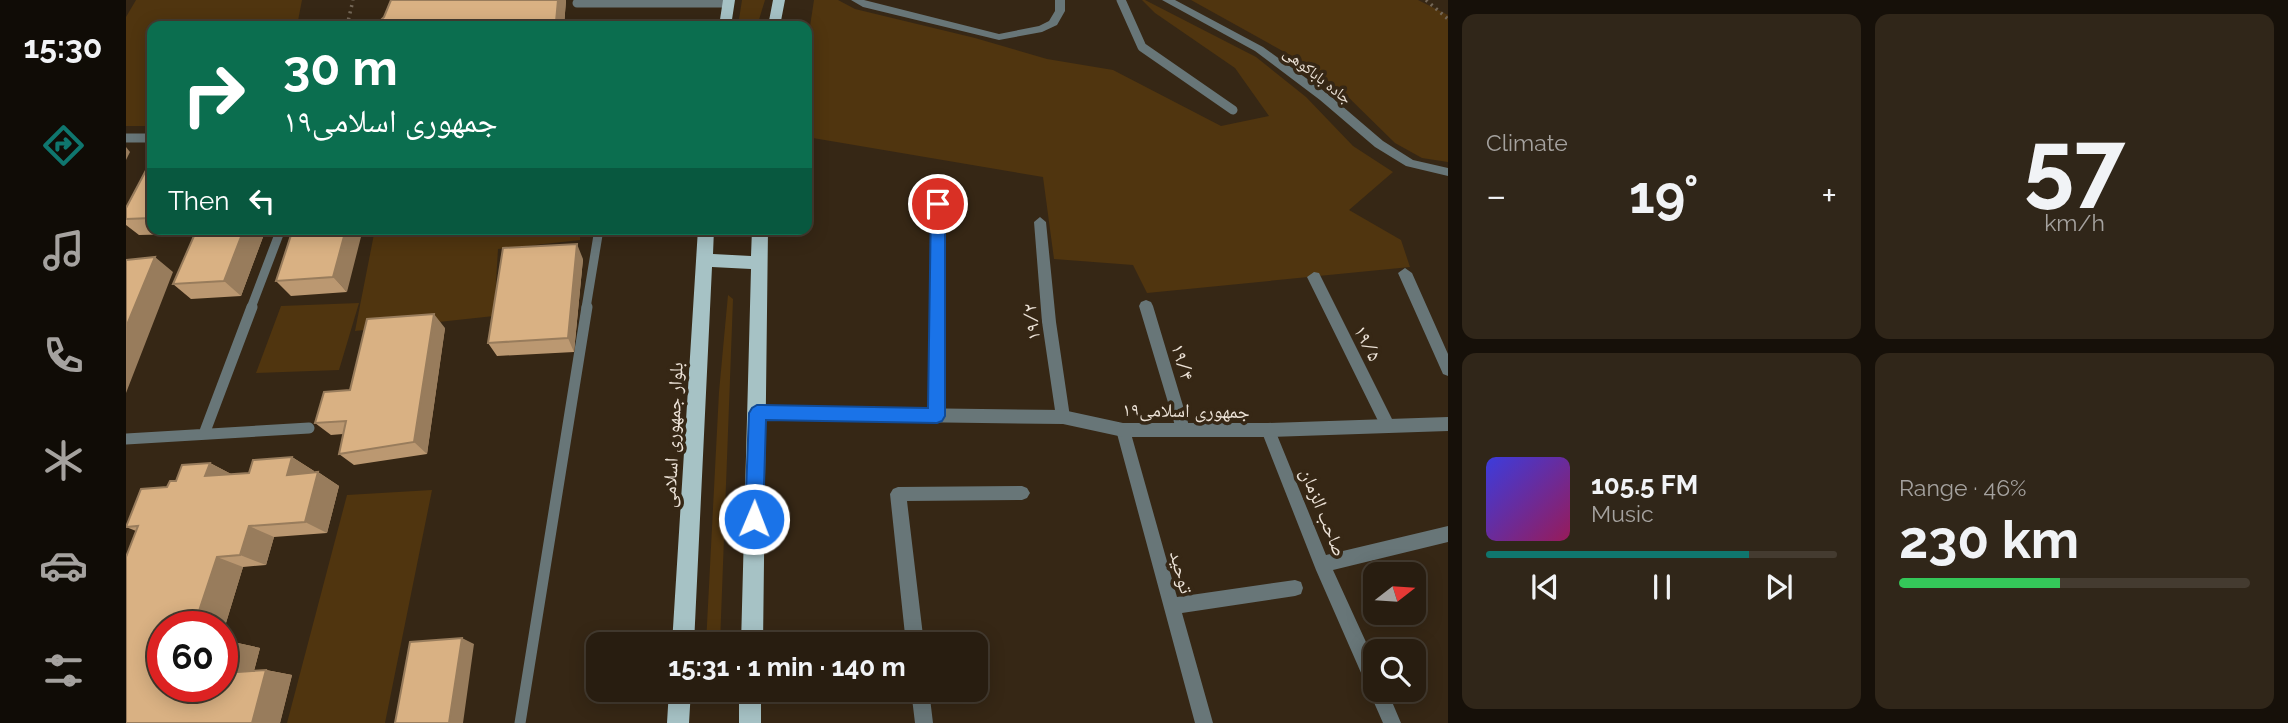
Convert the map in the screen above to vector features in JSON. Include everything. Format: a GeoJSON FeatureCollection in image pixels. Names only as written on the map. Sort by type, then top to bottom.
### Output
{"type":"FeatureCollection","features":[{"type":"Feature","properties":{"kind":"main road"},"geometry":{"type":"LineString","coordinates":[[775,21],[779,0]]}},
{"type":"Feature","properties":{"kind":"main road"},"geometry":{"type":"LineString","coordinates":[[726,21],[729,1]]}},
{"type":"Feature","properties":{"kind":"main road","name":"بلوار جمهوری اسلامی"},"geometry":{"type":"LineString","coordinates":[[684,632],[706,235]]}},
{"type":"Feature","properties":{"kind":"main road"},"geometry":{"type":"LineString","coordinates":[[751,632],[760,235]]}},
{"type":"Feature","properties":{"kind":"main road"},"geometry":{"type":"LineString","coordinates":[[704,260],[759,263]]}},
{"type":"Feature","properties":{"kind":"main road"},"geometry":{"type":"LineString","coordinates":[[678,723],[679,702]]}},
{"type":"Feature","properties":{"kind":"main road"},"geometry":{"type":"LineString","coordinates":[[750,702],[750,723]]}},
{"type":"Feature","properties":{"kind":"street"},"geometry":{"type":"LineString","coordinates":[[856,0],[999,37],[1042,29],[1053,23],[1060,10],[1060,0]]}},
{"type":"Feature","properties":{"kind":"street","name":"جاده باباکوهی"},"geometry":{"type":"LineString","coordinates":[[1167,0],[1259,49],[1324,97],[1379,144],[1410,163],[1448,172]]}},
{"type":"Feature","properties":{"kind":"street"},"geometry":{"type":"LineString","coordinates":[[937,416],[938,204]]}},
{"type":"Feature","properties":{"kind":"street","name":"۱۹/۲"},"geometry":{"type":"LineString","coordinates":[[1040,222],[1049,322],[1063,417]]}},
{"type":"Feature","properties":{"kind":"street"},"geometry":{"type":"LineString","coordinates":[[1405,272],[1448,370]]}},
{"type":"Feature","properties":{"kind":"street","name":"۱۹/۵"},"geometry":{"type":"LineString","coordinates":[[1314,277],[1388,426]]}},
{"type":"Feature","properties":{"kind":"street","name":"۱۹/۴"},"geometry":{"type":"LineString","coordinates":[[1146,306],[1183,429]]}},
{"type":"Feature","properties":{"kind":"street","name":"جمهوری اسلامی۱۹"},"geometry":{"type":"LineString","coordinates":[[757,413],[1063,417],[1123,430],[1268,430],[1448,424]]}},
{"type":"Feature","properties":{"kind":"street","name":"توحید"},"geometry":{"type":"LineString","coordinates":[[1123,430],[1170,606],[1205,723]]}},
{"type":"Feature","properties":{"kind":"street","name":"صاحب الزمان"},"geometry":{"type":"LineString","coordinates":[[1268,430],[1322,564],[1363,656]]}},
{"type":"Feature","properties":{"kind":"street"},"geometry":{"type":"LineString","coordinates":[[914,632],[898,494],[1022,493]]}},
{"type":"Feature","properties":{"kind":"street"},"geometry":{"type":"LineString","coordinates":[[1322,564],[1448,534]]}},
{"type":"Feature","properties":{"kind":"street"},"geometry":{"type":"LineString","coordinates":[[1170,606],[1295,588]]}},
{"type":"Feature","properties":{"kind":"street"},"geometry":{"type":"LineString","coordinates":[[921,702],[923,723]]}},
{"type":"Feature","properties":{"kind":"street","name":"صاحب الزمان"},"geometry":{"type":"LineString","coordinates":[[1383,702],[1392,723]]}},
{"type":"Feature","properties":{"kind":"lane"},"geometry":{"type":"LineString","coordinates":[[1121,0],[1142,47],[1233,110]]}},
{"type":"Feature","properties":{"kind":"lane"},"geometry":{"type":"LineString","coordinates":[[577,3],[729,1]]}},
{"type":"Feature","properties":{"kind":"lane"},"geometry":{"type":"LineString","coordinates":[[126,138],[147,138]]}},
{"type":"Feature","properties":{"kind":"lane"},"geometry":{"type":"LineString","coordinates":[[204,434],[279,235]]}},
{"type":"Feature","properties":{"kind":"lane"},"geometry":{"type":"LineString","coordinates":[[520,723],[598,235]]}},
{"type":"Feature","properties":{"kind":"lane"},"geometry":{"type":"LineString","coordinates":[[127,442],[309,428]]}},
{"type":"Feature","properties":{"kind":"path"},"geometry":{"type":"LineString","coordinates":[[348,21],[353,0]]}},
{"type":"Feature","properties":{"kind":"path"},"geometry":{"type":"LineString","coordinates":[[1426,0],[1448,19]]}},
{"type":"Feature","properties":{"kind":"shaded area"},"geometry":{"type":"Polygon","coordinates":[[[136,0],[302,0],[298,21],[147,21],[147,126],[126,126],[126,17],[136,0]]]}},
{"type":"Feature","properties":{"kind":"shaded area"},"geometry":{"type":"Polygon","coordinates":[[[742,0],[765,0],[759,21],[739,21],[742,0]]]}},
{"type":"Feature","properties":{"kind":"shaded area"},"geometry":{"type":"Polygon","coordinates":[[[814,0],[838,0],[855,9],[975,38],[1047,59],[1113,70],[1221,126],[1269,116],[1235,68],[1155,13],[1142,0],[1145,0],[1256,57],[1306,97],[1353,146],[1393,172],[1349,210],[1401,240],[1410,267],[1147,293],[1133,265],[1054,259],[1043,177],[812,138],[811,21],[814,0]]]}},
{"type":"Feature","properties":{"kind":"shaded area"},"geometry":{"type":"Polygon","coordinates":[[[1191,0],[1418,0],[1448,15],[1448,162],[1422,158],[1395,143],[1345,94],[1308,65],[1191,0]]]}},
{"type":"Feature","properties":{"kind":"shaded area"},"geometry":{"type":"Polygon","coordinates":[[[374,235],[580,235],[580,240],[498,249],[494,316],[355,331],[374,235]]]}},
{"type":"Feature","properties":{"kind":"shaded area"},"geometry":{"type":"Polygon","coordinates":[[[728,295],[733,299],[720,632],[707,632],[719,392],[728,295]]]}},
{"type":"Feature","properties":{"kind":"shaded area"},"geometry":{"type":"Polygon","coordinates":[[[359,303],[339,370],[256,373],[281,306],[359,303]]]}},
{"type":"Feature","properties":{"kind":"shaded area"},"geometry":{"type":"Polygon","coordinates":[[[432,490],[385,723],[287,723],[347,495],[432,490]]]}},
{"type":"Feature","properties":{"kind":"building"},"geometry":{"type":"Polygon","coordinates":[[[391,0],[558,0],[556,21],[380,21],[391,0]]]}},
{"type":"Feature","properties":{"kind":"building"},"geometry":{"type":"Polygon","coordinates":[[[147,168],[147,218],[126,219],[126,208],[147,168]]]}},
{"type":"Feature","properties":{"kind":"building"},"geometry":{"type":"Polygon","coordinates":[[[194,235],[242,235],[224,281],[173,284],[194,235]]]}},
{"type":"Feature","properties":{"kind":"building"},"geometry":{"type":"Polygon","coordinates":[[[291,235],[344,235],[333,277],[276,281],[291,235]]]}},
{"type":"Feature","properties":{"kind":"building"},"geometry":{"type":"Polygon","coordinates":[[[577,244],[568,338],[488,343],[503,248],[577,244]]]}},
{"type":"Feature","properties":{"kind":"building"},"geometry":{"type":"Polygon","coordinates":[[[155,257],[126,327],[126,260],[155,257]]]}},
{"type":"Feature","properties":{"kind":"building"},"geometry":{"type":"Polygon","coordinates":[[[434,314],[414,442],[339,454],[346,421],[315,423],[324,392],[350,390],[367,319],[434,314]]]}},
{"type":"Feature","properties":{"kind":"building"},"geometry":{"type":"Polygon","coordinates":[[[292,457],[287,475],[318,472],[305,522],[249,526],[240,555],[217,557],[199,611],[147,611],[147,702],[238,702],[238,672],[266,670],[252,723],[126,723],[126,557],[138,526],[126,527],[141,489],[167,487],[170,481],[176,481],[182,465],[210,463],[205,476],[249,473],[253,460],[292,457]]]}},
{"type":"Feature","properties":{"kind":"building"},"geometry":{"type":"Polygon","coordinates":[[[462,638],[449,723],[395,723],[410,642],[462,638]]]}},
{"type":"Feature","properties":{"kind":"route"},"geometry":{"type":"LineString","coordinates":[[754,519],[757,413],[937,416],[938,204]]}}]}
